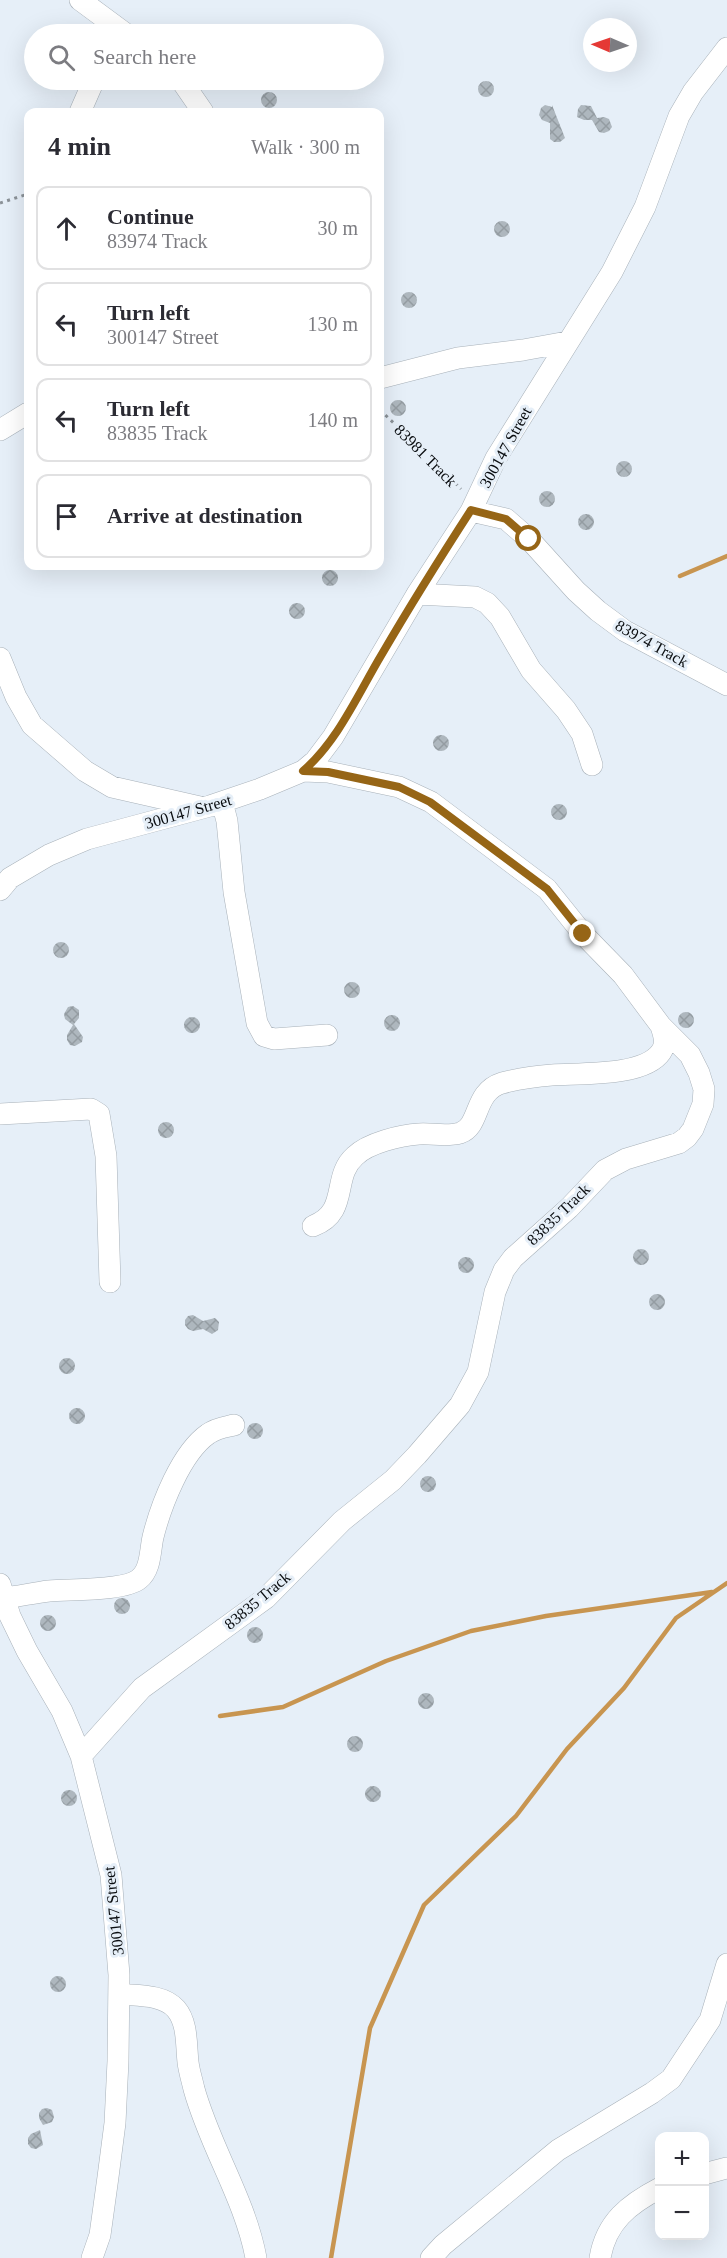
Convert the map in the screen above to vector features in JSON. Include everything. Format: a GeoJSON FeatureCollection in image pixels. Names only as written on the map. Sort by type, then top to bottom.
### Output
{"type":"FeatureCollection","features":[{"type":"Feature","properties":{"kind":"street"},"geometry":{"type":"LineString","coordinates":[[80,0],[112,24]]}},
{"type":"Feature","properties":{"kind":"street","name":"300147 Street"},"geometry":{"type":"LineString","coordinates":[[0,890],[10,878],[58,851],[87,839],[212,805],[260,789],[303,771],[315,761],[333,738],[468,502],[612,272],[636,227],[679,116],[693,92],[727,48]]}},
{"type":"Feature","properties":{"kind":"street"},"geometry":{"type":"LineString","coordinates":[[82,108],[90,90]]}},
{"type":"Feature","properties":{"kind":"street"},"geometry":{"type":"LineString","coordinates":[[188,90],[200,108]]}},
{"type":"Feature","properties":{"kind":"street"},"geometry":{"type":"LineString","coordinates":[[384,377],[458,358],[567,342]]}},
{"type":"Feature","properties":{"kind":"street"},"geometry":{"type":"LineString","coordinates":[[0,430],[24,415]]}},
{"type":"Feature","properties":{"kind":"street","name":"83974 Track"},"geometry":{"type":"LineString","coordinates":[[468,502],[506,519],[529,539],[576,591],[625,631],[727,685]]}},
{"type":"Feature","properties":{"kind":"street"},"geometry":{"type":"LineString","coordinates":[[417,594],[475,597],[487,603],[500,617],[531,670],[572,718],[582,734],[592,765]]}},
{"type":"Feature","properties":{"kind":"street"},"geometry":{"type":"LineString","coordinates":[[0,658],[16,697],[32,725],[85,771],[112,787],[212,805],[227,821],[234,892],[257,1023],[264,1036],[274,1039],[327,1035]]}},
{"type":"Feature","properties":{"kind":"street","name":"83835 Track"},"geometry":{"type":"LineString","coordinates":[[81,1756],[142,1688],[266,1598],[342,1521],[393,1480],[417,1455],[460,1405],[478,1372],[495,1292],[504,1270],[513,1258],[569,1208],[605,1170],[626,1159],[679,1143],[693,1129],[701,1111],[704,1089],[690,1055],[661,1026],[623,975],[583,934],[547,889],[458,821],[430,802],[399,787],[339,774],[303,771]]}},
{"type":"Feature","properties":{"kind":"street"},"geometry":{"type":"LineString","coordinates":[[313,1226],[334,1211],[345,1170],[350,1161],[361,1151],[398,1137],[460,1133],[470,1126],[485,1094],[502,1083],[549,1075],[607,1072],[631,1068],[648,1062],[661,1051],[665,1041],[661,1026]]}},
{"type":"Feature","properties":{"kind":"street"},"geometry":{"type":"LineString","coordinates":[[0,1114],[91,1108],[99,1114],[106,1156],[110,1282]]}},
{"type":"Feature","properties":{"kind":"street"},"geometry":{"type":"LineString","coordinates":[[2,1591],[50,1591],[124,1586],[140,1579],[148,1565],[156,1527],[180,1468],[194,1448],[208,1434],[219,1428],[234,1425]]}},
{"type":"Feature","properties":{"kind":"street","name":"300147 Street"},"geometry":{"type":"LineString","coordinates":[[2,1591],[27,1651],[62,1711],[81,1756],[111,1875],[120,1975],[115,2123],[100,2235],[92,2258]]}},
{"type":"Feature","properties":{"kind":"street"},"geometry":{"type":"LineString","coordinates":[[431,2258],[443,2245],[558,2150],[652,2093],[670,2079],[710,2020],[727,1964]]}},
{"type":"Feature","properties":{"kind":"street"},"geometry":{"type":"LineString","coordinates":[[119,1994],[156,1998],[168,2002],[181,2017],[186,2034],[188,2063],[197,2099],[219,2159],[243,2211],[256,2258]]}},
{"type":"Feature","properties":{"kind":"street"},"geometry":{"type":"LineString","coordinates":[[709,2173],[727,2168]]}},
{"type":"Feature","properties":{"kind":"street"},"geometry":{"type":"LineString","coordinates":[[600,2258],[606,2236],[615,2220],[638,2199],[655,2190]]}},
{"type":"Feature","properties":{"kind":"path"},"geometry":{"type":"LineString","coordinates":[[0,203],[24,195]]}},
{"type":"Feature","properties":{"kind":"path","name":"83981 Track"},"geometry":{"type":"LineString","coordinates":[[384,414],[432,459],[468,502]]}},
{"type":"Feature","properties":{"kind":"building"},"geometry":{"type":"Polygon","coordinates":[[[486,81],[492,83],[494,89],[492,95],[486,97],[480,95],[478,89],[480,83],[486,81]]]}},
{"type":"Feature","properties":{"kind":"building"},"geometry":{"type":"Polygon","coordinates":[[[269,92],[275,94],[277,100],[275,106],[269,108],[263,106],[261,100],[263,94],[269,92]]]}},
{"type":"Feature","properties":{"kind":"building"},"geometry":{"type":"Polygon","coordinates":[[[545,105],[552,107],[552,105],[565,138],[560,142],[550,139],[550,123],[542,120],[539,115],[541,108],[545,105]]]}},
{"type":"Feature","properties":{"kind":"building"},"geometry":{"type":"Polygon","coordinates":[[[581,105],[591,106],[597,118],[609,119],[612,127],[609,131],[599,132],[592,120],[577,117],[581,105]]]}},
{"type":"Feature","properties":{"kind":"building"},"geometry":{"type":"Polygon","coordinates":[[[502,221],[508,223],[510,229],[508,235],[502,237],[496,235],[494,229],[496,223],[502,221]]]}},
{"type":"Feature","properties":{"kind":"building"},"geometry":{"type":"Polygon","coordinates":[[[409,292],[415,294],[417,300],[415,306],[409,308],[403,306],[401,300],[403,294],[409,292]]]}},
{"type":"Feature","properties":{"kind":"building"},"geometry":{"type":"Polygon","coordinates":[[[398,400],[404,402],[406,408],[404,414],[398,416],[392,414],[390,408],[392,402],[398,400]]]}},
{"type":"Feature","properties":{"kind":"building"},"geometry":{"type":"Polygon","coordinates":[[[624,461],[630,463],[632,469],[630,475],[624,477],[618,475],[616,469],[618,463],[624,461]]]}},
{"type":"Feature","properties":{"kind":"building"},"geometry":{"type":"Polygon","coordinates":[[[547,491],[553,493],[555,499],[553,505],[547,507],[541,505],[539,499],[541,493],[547,491]]]}},
{"type":"Feature","properties":{"kind":"building"},"geometry":{"type":"Polygon","coordinates":[[[586,514],[592,516],[594,522],[592,528],[586,530],[580,528],[578,522],[580,516],[586,514]]]}},
{"type":"Feature","properties":{"kind":"building"},"geometry":{"type":"Polygon","coordinates":[[[330,570],[336,572],[338,578],[336,584],[330,586],[324,584],[322,578],[324,572],[330,570]]]}},
{"type":"Feature","properties":{"kind":"building"},"geometry":{"type":"Polygon","coordinates":[[[297,603],[303,605],[305,611],[303,617],[297,619],[291,617],[289,611],[291,605],[297,603]]]}},
{"type":"Feature","properties":{"kind":"building"},"geometry":{"type":"Polygon","coordinates":[[[441,735],[447,737],[449,743],[447,749],[441,751],[435,749],[433,743],[435,737],[441,735]]]}},
{"type":"Feature","properties":{"kind":"building"},"geometry":{"type":"Polygon","coordinates":[[[559,804],[565,806],[567,812],[565,818],[559,820],[553,818],[551,812],[553,806],[559,804]]]}},
{"type":"Feature","properties":{"kind":"building"},"geometry":{"type":"Polygon","coordinates":[[[61,942],[67,944],[69,950],[67,956],[61,958],[55,956],[53,950],[55,944],[61,942]]]}},
{"type":"Feature","properties":{"kind":"building"},"geometry":{"type":"Polygon","coordinates":[[[352,982],[358,984],[360,990],[358,996],[352,998],[346,996],[344,990],[346,984],[352,982]]]}},
{"type":"Feature","properties":{"kind":"building"},"geometry":{"type":"Polygon","coordinates":[[[73,1006],[79,1010],[79,1018],[74,1024],[83,1037],[82,1042],[75,1046],[70,1045],[67,1040],[67,1035],[73,1025],[65,1019],[64,1014],[68,1007],[73,1006]]]}},
{"type":"Feature","properties":{"kind":"building"},"geometry":{"type":"Polygon","coordinates":[[[686,1012],[692,1014],[694,1020],[692,1026],[686,1028],[680,1026],[678,1020],[680,1014],[686,1012]]]}},
{"type":"Feature","properties":{"kind":"building"},"geometry":{"type":"Polygon","coordinates":[[[392,1015],[398,1017],[400,1023],[398,1029],[392,1031],[386,1029],[384,1023],[386,1017],[392,1015]]]}},
{"type":"Feature","properties":{"kind":"building"},"geometry":{"type":"Polygon","coordinates":[[[192,1017],[198,1019],[200,1025],[198,1031],[192,1033],[186,1031],[184,1025],[186,1019],[192,1017]]]}},
{"type":"Feature","properties":{"kind":"building"},"geometry":{"type":"Polygon","coordinates":[[[166,1122],[172,1124],[174,1130],[172,1136],[166,1138],[160,1136],[158,1130],[160,1124],[166,1122]]]}},
{"type":"Feature","properties":{"kind":"building"},"geometry":{"type":"Polygon","coordinates":[[[641,1249],[647,1251],[649,1257],[647,1263],[641,1265],[635,1263],[633,1257],[635,1251],[641,1249]]]}},
{"type":"Feature","properties":{"kind":"building"},"geometry":{"type":"Polygon","coordinates":[[[466,1257],[472,1259],[474,1265],[472,1271],[466,1273],[460,1271],[458,1265],[460,1259],[466,1257]]]}},
{"type":"Feature","properties":{"kind":"building"},"geometry":{"type":"Polygon","coordinates":[[[657,1294],[663,1296],[665,1302],[663,1308],[657,1310],[651,1308],[649,1302],[651,1296],[657,1294]]]}},
{"type":"Feature","properties":{"kind":"building"},"geometry":{"type":"Polygon","coordinates":[[[193,1315],[203,1321],[215,1318],[219,1322],[218,1330],[212,1334],[203,1329],[193,1331],[188,1329],[185,1320],[188,1316],[193,1315]]]}},
{"type":"Feature","properties":{"kind":"building"},"geometry":{"type":"Polygon","coordinates":[[[67,1358],[73,1360],[75,1366],[73,1372],[67,1374],[61,1372],[59,1366],[61,1360],[67,1358]]]}},
{"type":"Feature","properties":{"kind":"building"},"geometry":{"type":"Polygon","coordinates":[[[77,1408],[83,1410],[85,1416],[83,1422],[77,1424],[71,1422],[69,1416],[71,1410],[77,1408]]]}},
{"type":"Feature","properties":{"kind":"building"},"geometry":{"type":"Polygon","coordinates":[[[255,1423],[261,1425],[263,1431],[261,1437],[255,1439],[249,1437],[247,1431],[249,1425],[255,1423]]]}},
{"type":"Feature","properties":{"kind":"building"},"geometry":{"type":"Polygon","coordinates":[[[428,1476],[434,1478],[436,1484],[434,1490],[428,1492],[422,1490],[420,1484],[422,1478],[428,1476]]]}},
{"type":"Feature","properties":{"kind":"building"},"geometry":{"type":"Polygon","coordinates":[[[122,1598],[128,1600],[130,1606],[128,1612],[122,1614],[116,1612],[114,1606],[116,1600],[122,1598]]]}},
{"type":"Feature","properties":{"kind":"building"},"geometry":{"type":"Polygon","coordinates":[[[48,1615],[54,1617],[56,1623],[54,1629],[48,1631],[42,1629],[40,1623],[42,1617],[48,1615]]]}},
{"type":"Feature","properties":{"kind":"building"},"geometry":{"type":"Polygon","coordinates":[[[255,1627],[261,1629],[263,1635],[261,1641],[255,1643],[249,1641],[247,1635],[249,1629],[255,1627]]]}},
{"type":"Feature","properties":{"kind":"building"},"geometry":{"type":"Polygon","coordinates":[[[426,1693],[432,1695],[434,1701],[432,1707],[426,1709],[420,1707],[418,1701],[420,1695],[426,1693]]]}},
{"type":"Feature","properties":{"kind":"building"},"geometry":{"type":"Polygon","coordinates":[[[355,1736],[361,1738],[363,1744],[361,1750],[355,1752],[349,1750],[347,1744],[349,1738],[355,1736]]]}},
{"type":"Feature","properties":{"kind":"building"},"geometry":{"type":"Polygon","coordinates":[[[373,1786],[379,1788],[381,1794],[379,1800],[373,1802],[367,1800],[365,1794],[367,1788],[373,1786]]]}},
{"type":"Feature","properties":{"kind":"building"},"geometry":{"type":"Polygon","coordinates":[[[69,1790],[75,1792],[77,1798],[75,1804],[69,1806],[63,1804],[61,1798],[63,1792],[69,1790]]]}},
{"type":"Feature","properties":{"kind":"building"},"geometry":{"type":"Polygon","coordinates":[[[58,1976],[64,1978],[66,1984],[64,1990],[58,1992],[52,1990],[50,1984],[52,1978],[58,1976]]]}},
{"type":"Feature","properties":{"kind":"building"},"geometry":{"type":"Polygon","coordinates":[[[42,2109],[52,2110],[54,2117],[52,2122],[43,2125],[39,2113],[42,2109]]]}},
{"type":"Feature","properties":{"kind":"building"},"geometry":{"type":"Polygon","coordinates":[[[40,2130],[43,2145],[36,2149],[31,2148],[28,2138],[40,2130]]]}},
{"type":"Feature","properties":{"kind":"waterway"},"geometry":{"type":"LineString","coordinates":[[680,576],[727,556]]}},
{"type":"Feature","properties":{"kind":"waterway"},"geometry":{"type":"LineString","coordinates":[[331,2258],[370,2028],[424,1905],[516,1816],[567,1749],[624,1688],[676,1618],[727,1583]]}},
{"type":"Feature","properties":{"kind":"waterway"},"geometry":{"type":"LineString","coordinates":[[220,1716],[283,1707],[386,1661],[471,1631],[546,1616],[712,1592]]}},
{"type":"Feature","properties":{"kind":"route"},"geometry":{"type":"LineString","coordinates":[[529,539],[506,519],[471,510],[417,594],[333,738],[315,761],[303,771],[328,772],[399,787],[430,802],[547,889],[583,934]]}}]}
